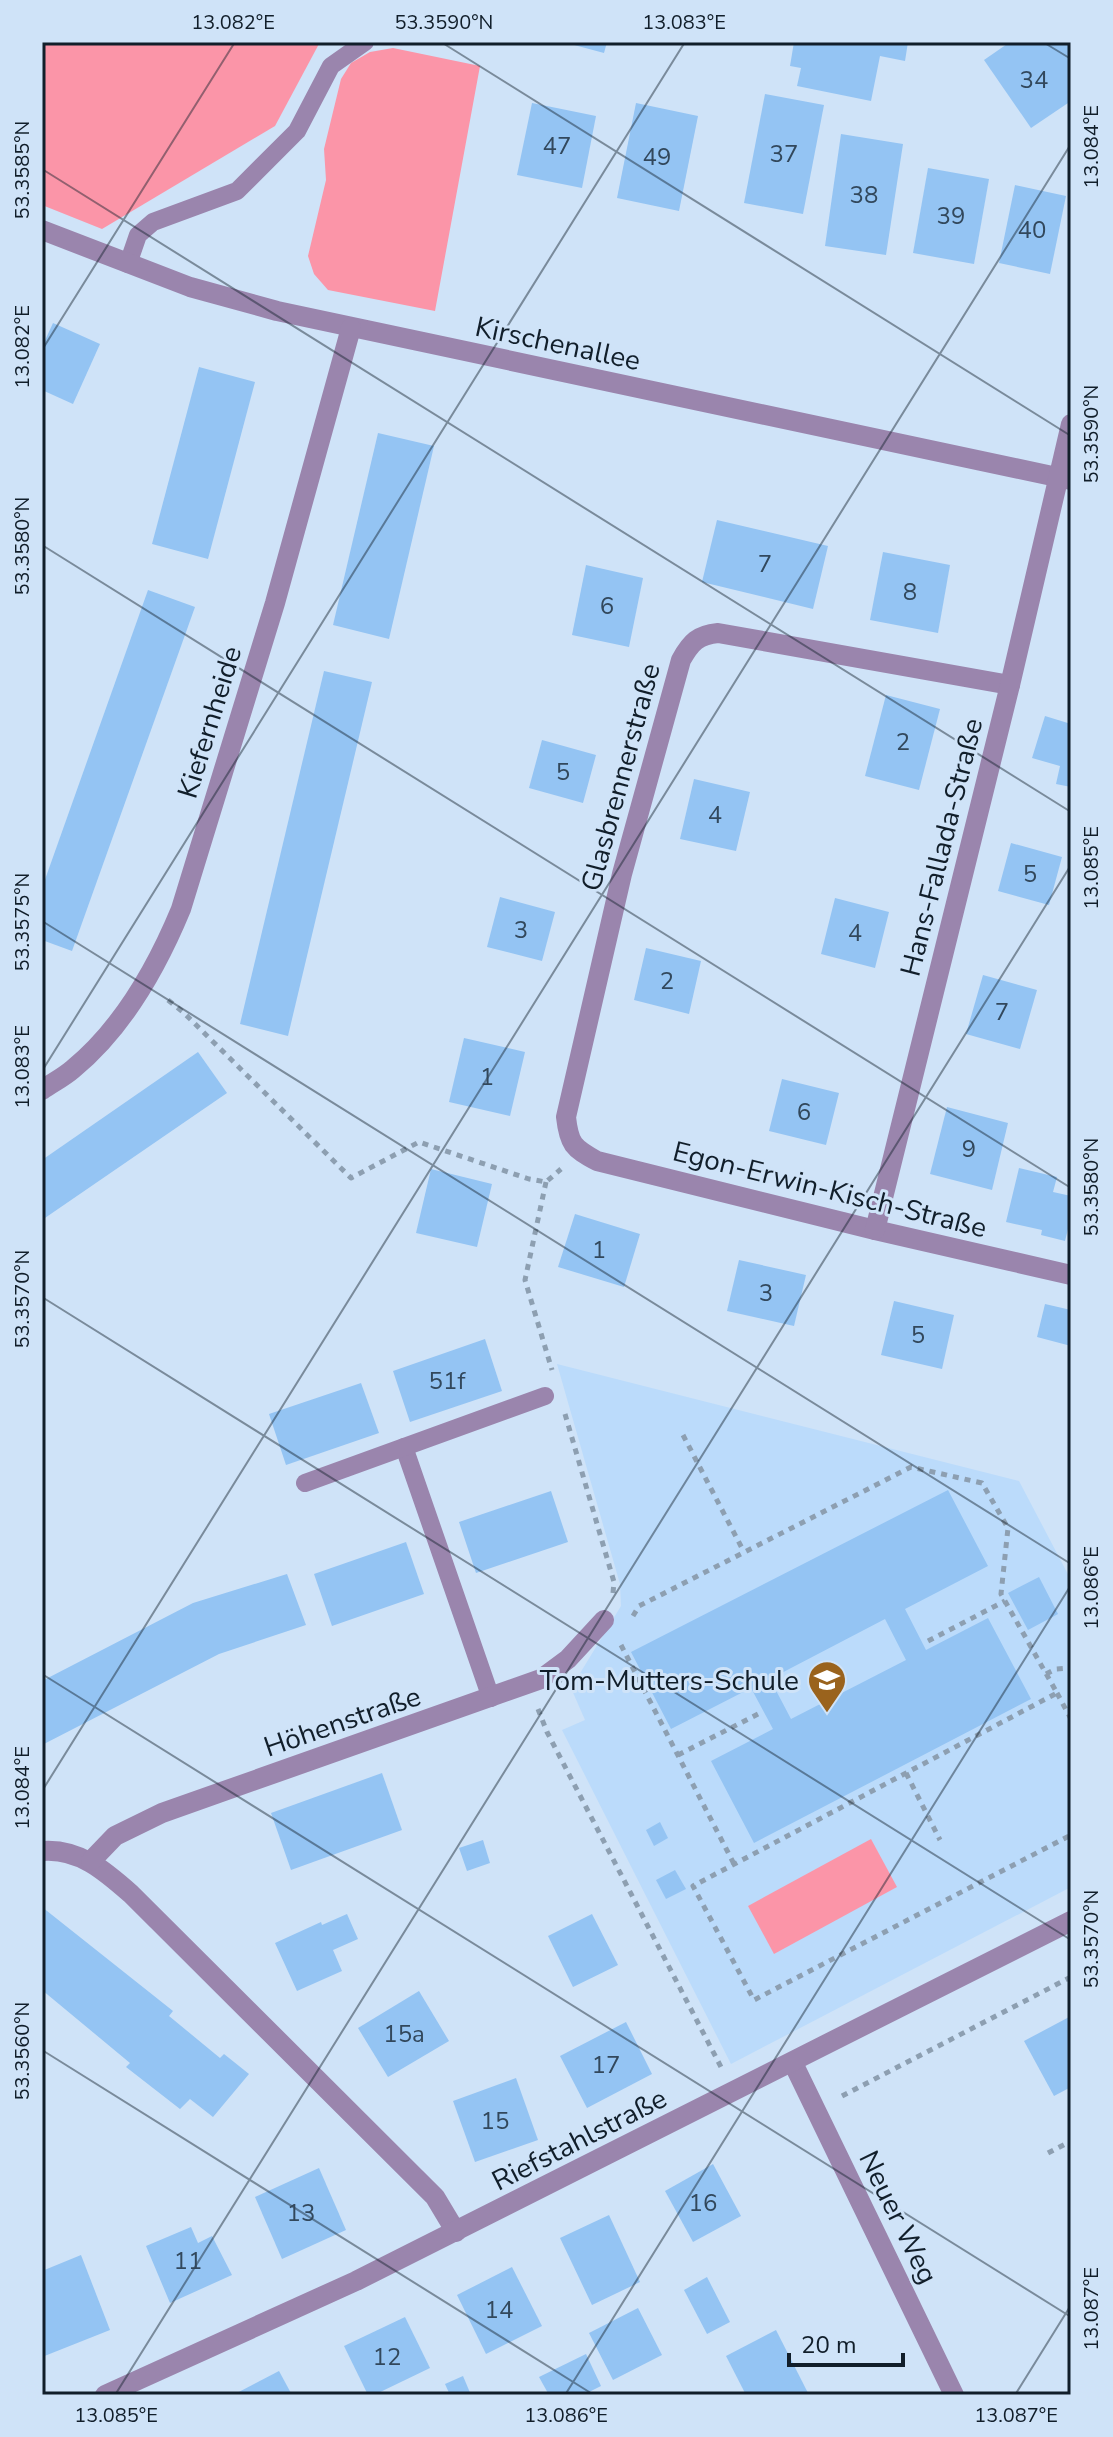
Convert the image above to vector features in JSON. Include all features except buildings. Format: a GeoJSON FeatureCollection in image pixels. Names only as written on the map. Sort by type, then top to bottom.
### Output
{"type":"FeatureCollection","features":[{"type":"Feature","properties":{"kind":"street","name":"Kirschenallee"},"geometry":{"type":"LineString","coordinates":[[42,230],[190,287],[351,328],[1064,478]]}},
{"type":"Feature","properties":{"kind":"street","name":"Kiefernheide"},"geometry":{"type":"LineString","coordinates":[[42,1090],[74,1069],[106,1036],[162,954],[181,909],[275,603],[351,328]]}},
{"type":"Feature","properties":{"kind":"street","name":"Hans-Fallada-Straße"},"geometry":{"type":"LineString","coordinates":[[875,1230],[1064,478],[1071,424]]}},
{"type":"Feature","properties":{"kind":"street","name":"Glasbrennerstraße"},"geometry":{"type":"LineString","coordinates":[[578,1151],[568,1137],[566,1117],[622,874],[681,660],[690,644],[700,635],[718,633],[1010,685]]}},
{"type":"Feature","properties":{"kind":"street","name":"Egon-Erwin-Kisch-Straße"},"geometry":{"type":"LineString","coordinates":[[578,1151],[597,1161],[1071,1275]]}},
{"type":"Feature","properties":{"kind":"street","name":"Höhenstraße"},"geometry":{"type":"LineString","coordinates":[[91,1861],[115,1836],[162,1813],[491,1698],[554,1672],[604,1620]]}},
{"type":"Feature","properties":{"kind":"street"},"geometry":{"type":"LineString","coordinates":[[42,1851],[63,1851],[91,1861],[131,1894],[435,2197],[456,2232]]}},
{"type":"Feature","properties":{"kind":"street","name":"Riefstahlstraße"},"geometry":{"type":"LineString","coordinates":[[105,2395],[456,2232],[1071,1921]]}},
{"type":"Feature","properties":{"kind":"street","name":"Neuer Weg"},"geometry":{"type":"LineString","coordinates":[[793,2063],[954,2395]]}},
{"type":"Feature","properties":{"kind":"lane"},"geometry":{"type":"LineString","coordinates":[[128,264],[138,235],[153,222],[237,191],[297,131],[331,66],[365,42]]}},
{"type":"Feature","properties":{"kind":"lane"},"geometry":{"type":"LineString","coordinates":[[305,1483],[545,1396]]}},
{"type":"Feature","properties":{"kind":"lane"},"geometry":{"type":"LineString","coordinates":[[404,1447],[491,1698]]}},
{"type":"Feature","properties":{"kind":"path"},"geometry":{"type":"LineString","coordinates":[[144,983],[183,1012],[351,1178],[419,1142],[546,1182],[578,1151]]}},
{"type":"Feature","properties":{"kind":"path"},"geometry":{"type":"LineString","coordinates":[[683,1435],[744,1552]]}},
{"type":"Feature","properties":{"kind":"path"},"geometry":{"type":"LineString","coordinates":[[625,1628],[639,1606],[911,1467],[982,1483],[1008,1528],[1001,1594],[1071,1719]]}},
{"type":"Feature","properties":{"kind":"path"},"geometry":{"type":"LineString","coordinates":[[928,1641],[1005,1601]]}},
{"type":"Feature","properties":{"kind":"path"},"geometry":{"type":"LineString","coordinates":[[618,1639],[734,1864]]}},
{"type":"Feature","properties":{"kind":"path"},"geometry":{"type":"LineString","coordinates":[[1046,1674],[1056,1669],[1071,1668]]}},
{"type":"Feature","properties":{"kind":"path"},"geometry":{"type":"LineString","coordinates":[[527,1684],[547,1732],[734,2093]]}},
{"type":"Feature","properties":{"kind":"path"},"geometry":{"type":"LineString","coordinates":[[1057,1693],[693,1886],[754,2000],[1071,1835]]}},
{"type":"Feature","properties":{"kind":"path"},"geometry":{"type":"LineString","coordinates":[[678,1755],[758,1714]]}},
{"type":"Feature","properties":{"kind":"path"},"geometry":{"type":"LineString","coordinates":[[906,1773],[940,1840]]}},
{"type":"Feature","properties":{"kind":"path"},"geometry":{"type":"LineString","coordinates":[[816,2109],[1071,1977]]}},
{"type":"Feature","properties":{"kind":"path"},"geometry":{"type":"LineString","coordinates":[[1048,2153],[1071,2141]]}},
{"type":"Feature","properties":{"kind":"shaded area"},"geometry":{"type":"Polygon","coordinates":[[[42,42],[320,42],[275,126],[102,229],[42,205],[42,42]]]}},
{"type":"Feature","properties":{"kind":"shaded area"},"geometry":{"type":"Polygon","coordinates":[[[393,48],[480,66],[435,311],[328,290],[314,274],[308,256],[326,180],[324,149],[341,79],[351,63],[370,52],[393,48]]]}},
{"type":"Feature","properties":{"kind":"shaded area","name":"Tom-Mutters-Schule"},"geometry":{"type":"Polygon","coordinates":[[[557,1364],[1019,1481],[1071,1580],[1071,1887],[731,2064],[562,1730],[585,1720],[571,1688],[621,1606],[620,1584],[557,1364]]]}},
{"type":"Feature","properties":{"kind":"shaded area"},"geometry":{"type":"Polygon","coordinates":[[[871,1839],[897,1887],[774,1954],[748,1906],[871,1839]]]}},
{"type":"Feature","properties":{"kind":"place","name":"Tom-Mutters-Schule"},"geometry":{"type":"Point","coordinates":[827,1714]}}]}
